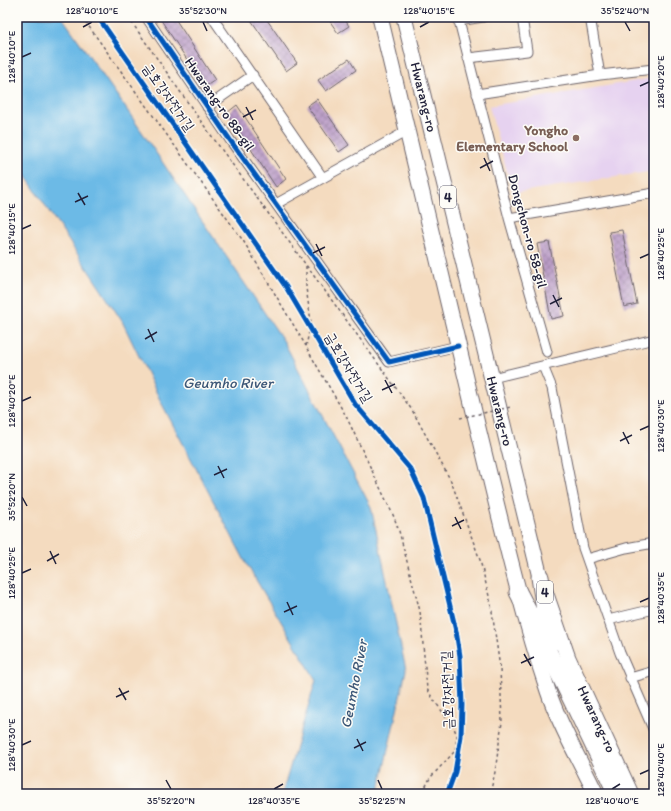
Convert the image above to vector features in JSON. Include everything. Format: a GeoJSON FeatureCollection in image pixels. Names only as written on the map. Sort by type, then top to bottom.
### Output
{"type":"FeatureCollection","features":[{"type":"Feature","properties":{"kind":"highway"},"geometry":{"type":"LineString","coordinates":[[540,577],[552,658]]}},
{"type":"Feature","properties":{"kind":"highway"},"geometry":{"type":"LineString","coordinates":[[518,592],[552,658],[617,794]]}},
{"type":"Feature","properties":{"kind":"main road","name":"Hwarang-ro"},"geometry":{"type":"LineString","coordinates":[[380,17],[518,592],[548,693],[596,794]]}},
{"type":"Feature","properties":{"kind":"main road","name":"Hwarang-ro"},"geometry":{"type":"LineString","coordinates":[[404,17],[540,577],[568,658],[631,794]]}},
{"type":"Feature","properties":{"kind":"street","name":"Hwarang-ro 88-gil"},"geometry":{"type":"LineString","coordinates":[[146,17],[207,107],[390,362],[458,346]]}},
{"type":"Feature","properties":{"kind":"street"},"geometry":{"type":"LineString","coordinates":[[212,17],[323,178]]}},
{"type":"Feature","properties":{"kind":"street"},"geometry":{"type":"LineString","coordinates":[[458,19],[484,17]]}},
{"type":"Feature","properties":{"kind":"street"},"geometry":{"type":"LineString","coordinates":[[468,58],[527,51],[522,17]]}},
{"type":"Feature","properties":{"kind":"street"},"geometry":{"type":"LineString","coordinates":[[590,17],[600,74]]}},
{"type":"Feature","properties":{"kind":"street","name":"Dongchon-ro 58-gil"},"geometry":{"type":"LineString","coordinates":[[458,19],[509,218],[547,352]]}},
{"type":"Feature","properties":{"kind":"street"},"geometry":{"type":"LineString","coordinates":[[477,94],[600,74],[654,69]]}},
{"type":"Feature","properties":{"kind":"street"},"geometry":{"type":"LineString","coordinates":[[207,107],[253,75]]}},
{"type":"Feature","properties":{"kind":"street"},"geometry":{"type":"LineString","coordinates":[[276,204],[407,131]]}},
{"type":"Feature","properties":{"kind":"street"},"geometry":{"type":"LineString","coordinates":[[509,218],[654,193]]}},
{"type":"Feature","properties":{"kind":"street"},"geometry":{"type":"LineString","coordinates":[[492,378],[654,339]]}},
{"type":"Feature","properties":{"kind":"street"},"geometry":{"type":"LineString","coordinates":[[544,366],[552,388],[583,548],[630,678],[654,731]]}},
{"type":"Feature","properties":{"kind":"street"},"geometry":{"type":"LineString","coordinates":[[587,559],[626,548],[648,544]]}},
{"type":"Feature","properties":{"kind":"street"},"geometry":{"type":"LineString","coordinates":[[608,620],[654,608]]}},
{"type":"Feature","properties":{"kind":"street"},"geometry":{"type":"LineString","coordinates":[[630,678],[654,670]]}},
{"type":"Feature","properties":{"kind":"path"},"geometry":{"type":"LineString","coordinates":[[82,17],[244,242],[346,416],[394,517],[400,531],[420,611],[427,689],[453,726],[457,735],[455,751],[430,778],[422,794]]}},
{"type":"Feature","properties":{"kind":"path"},"geometry":{"type":"LineString","coordinates":[[128,17],[195,114],[412,410],[451,481],[480,560],[491,604],[500,668],[502,722],[495,772],[490,794]]}},
{"type":"Feature","properties":{"kind":"path"},"geometry":{"type":"LineString","coordinates":[[306,266],[306,288],[311,328],[306,347]]}},
{"type":"Feature","properties":{"kind":"path"},"geometry":{"type":"LineString","coordinates":[[460,418],[511,406]]}},
{"type":"Feature","properties":{"kind":"shaded area","name":"Yongho Elementary School"},"geometry":{"type":"Polygon","coordinates":[[[653,78],[654,171],[513,193],[489,106],[653,78]]]}},
{"type":"Feature","properties":{"kind":"water","name":"Geumho River"},"geometry":{"type":"Polygon","coordinates":[[[17,17],[62,17],[283,340],[371,507],[406,670],[378,794],[282,794],[316,680],[246,563],[162,404],[122,321],[17,163],[17,17]]]}},
{"type":"Feature","properties":{"kind":"building"},"geometry":{"type":"Polygon","coordinates":[[[159,17],[174,17],[215,80],[205,87],[159,17]]]}},
{"type":"Feature","properties":{"kind":"building"},"geometry":{"type":"Polygon","coordinates":[[[249,17],[265,17],[297,63],[286,71],[249,17]]]}},
{"type":"Feature","properties":{"kind":"building"},"geometry":{"type":"Polygon","coordinates":[[[327,17],[343,17],[349,26],[338,33],[327,17]]]}},
{"type":"Feature","properties":{"kind":"building"},"geometry":{"type":"Polygon","coordinates":[[[349,59],[356,70],[326,91],[318,80],[349,59]]]}},
{"type":"Feature","properties":{"kind":"building"},"geometry":{"type":"Polygon","coordinates":[[[317,99],[349,145],[339,152],[307,106],[317,99]]]}},
{"type":"Feature","properties":{"kind":"building"},"geometry":{"type":"Polygon","coordinates":[[[237,105],[286,179],[276,187],[227,113],[237,105]]]}},
{"type":"Feature","properties":{"kind":"building"},"geometry":{"type":"Polygon","coordinates":[[[622,230],[637,304],[624,307],[609,232],[622,230]]]}},
{"type":"Feature","properties":{"kind":"building"},"geometry":{"type":"Polygon","coordinates":[[[549,242],[564,316],[551,319],[537,244],[549,242]]]}},
{"type":"Feature","properties":{"kind":"cycle path","name":"금호강자전거길"},"geometry":{"type":"LineString","coordinates":[[98,17],[286,287],[355,404],[411,470],[424,498],[456,631],[460,656],[462,705],[461,736],[455,772],[447,794]]}},
{"type":"Feature","properties":{"kind":"cycle path"},"geometry":{"type":"LineString","coordinates":[[146,17],[230,140],[389,362],[458,346]]}},
{"type":"Feature","properties":{"kind":"place","name":"Yongho Elementary School"},"geometry":{"type":"Point","coordinates":[576,138]}}]}
